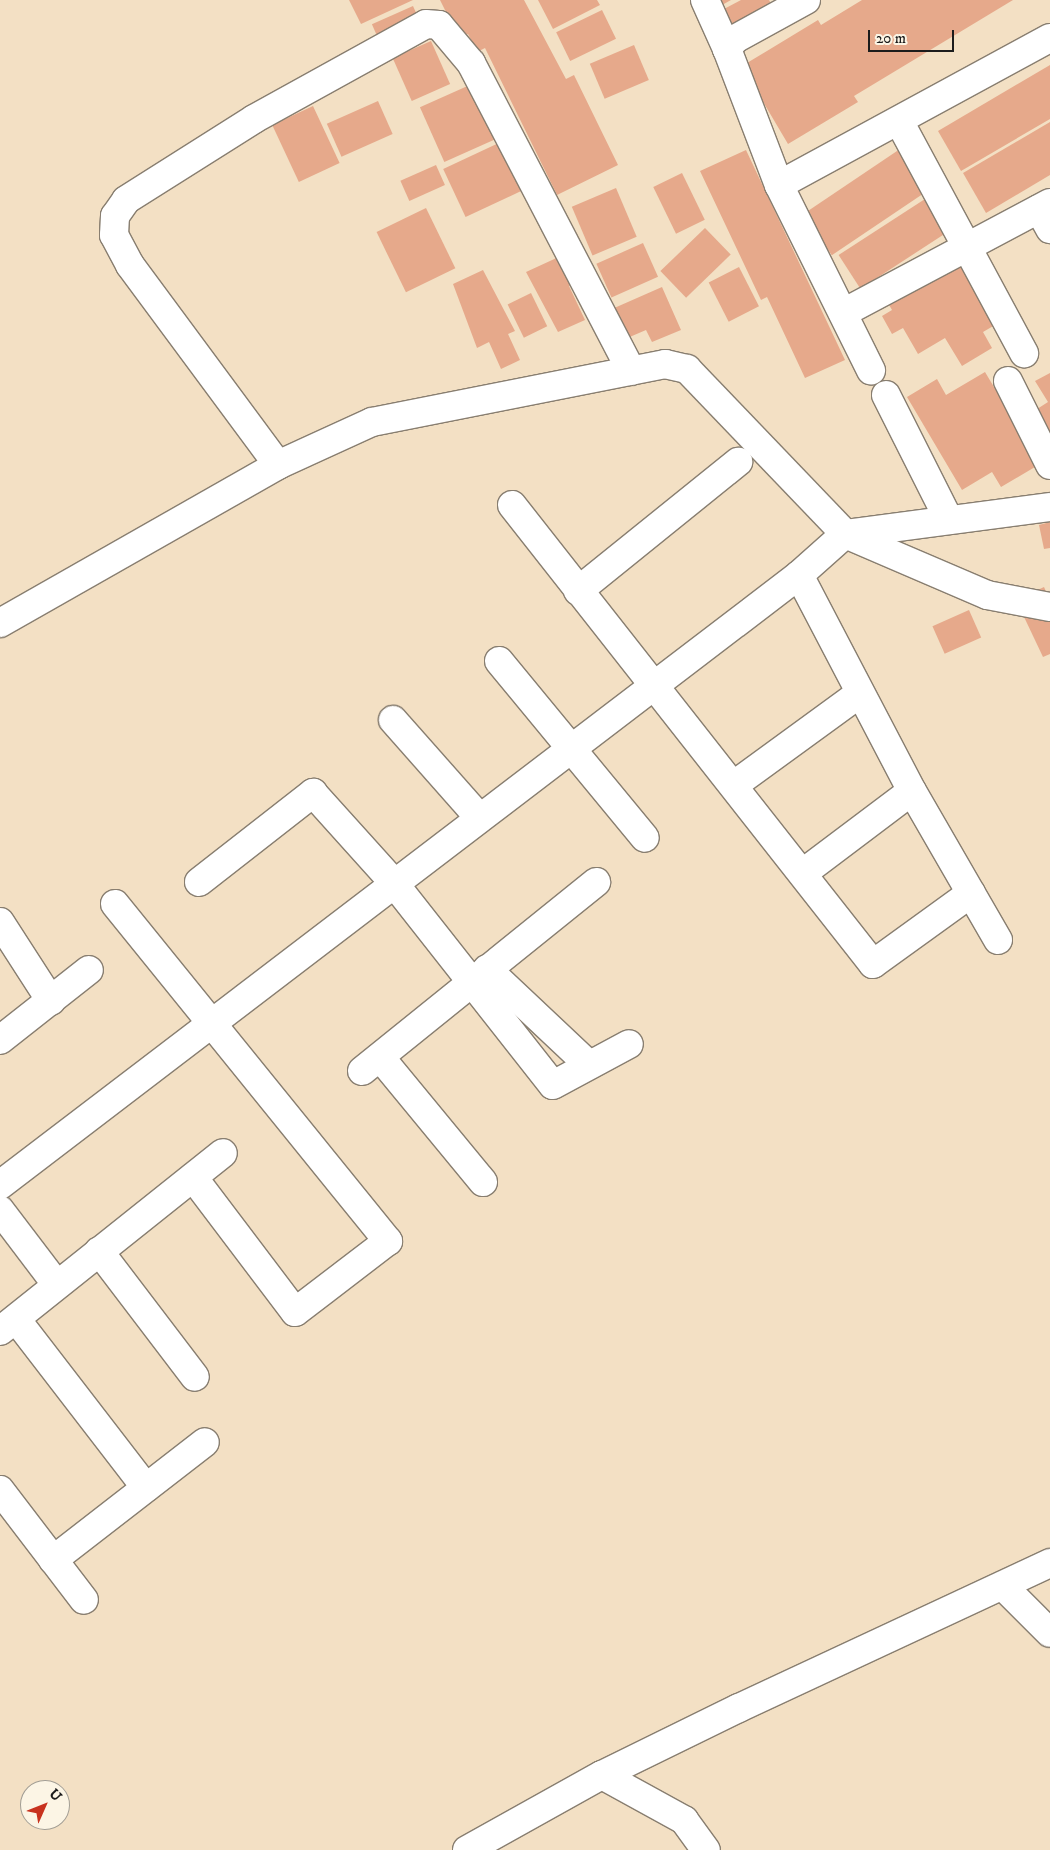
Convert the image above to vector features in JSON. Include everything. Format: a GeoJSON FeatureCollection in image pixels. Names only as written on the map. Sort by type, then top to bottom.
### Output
{"type":"FeatureCollection","features":[{"type":"Feature","properties":{"kind":"street"},"geometry":{"type":"LineString","coordinates":[[705,0],[727,49],[779,184],[871,370]]}},
{"type":"Feature","properties":{"kind":"street"},"geometry":{"type":"LineString","coordinates":[[727,49],[790,4]]}},
{"type":"Feature","properties":{"kind":"street"},"geometry":{"type":"LineString","coordinates":[[278,465],[130,265],[114,235],[115,216],[126,200],[254,119],[426,24],[439,25],[471,63],[631,371]]}},
{"type":"Feature","properties":{"kind":"street"},"geometry":{"type":"LineString","coordinates":[[779,184],[1050,38]]}},
{"type":"Feature","properties":{"kind":"street"},"geometry":{"type":"LineString","coordinates":[[899,121],[1024,353]]}},
{"type":"Feature","properties":{"kind":"street"},"geometry":{"type":"LineString","coordinates":[[843,313],[967,247],[1046,214]]}},
{"type":"Feature","properties":{"kind":"street"},"geometry":{"type":"LineString","coordinates":[[0,623],[278,465],[372,422],[665,364],[687,369],[846,534],[987,595],[1050,607]]}},
{"type":"Feature","properties":{"kind":"street"},"geometry":{"type":"LineString","coordinates":[[1008,381],[1050,465]]}},
{"type":"Feature","properties":{"kind":"street"},"geometry":{"type":"LineString","coordinates":[[886,395],[949,520]]}},
{"type":"Feature","properties":{"kind":"street"},"geometry":{"type":"LineString","coordinates":[[578,591],[738,462]]}},
{"type":"Feature","properties":{"kind":"street"},"geometry":{"type":"LineString","coordinates":[[512,505],[578,591],[654,682],[873,964],[971,894]]}},
{"type":"Feature","properties":{"kind":"street"},"geometry":{"type":"LineString","coordinates":[[0,1185],[478,816],[799,575],[846,534],[1050,507]]}},
{"type":"Feature","properties":{"kind":"street"},"geometry":{"type":"LineString","coordinates":[[799,575],[912,791],[998,940]]}},
{"type":"Feature","properties":{"kind":"street"},"geometry":{"type":"LineString","coordinates":[[499,661],[567,749],[645,838]]}},
{"type":"Feature","properties":{"kind":"street"},"geometry":{"type":"LineString","coordinates":[[734,785],[860,693]]}},
{"type":"Feature","properties":{"kind":"street"},"geometry":{"type":"LineString","coordinates":[[393,720],[478,816]]}},
{"type":"Feature","properties":{"kind":"street"},"geometry":{"type":"LineString","coordinates":[[803,873],[912,791]]}},
{"type":"Feature","properties":{"kind":"street"},"geometry":{"type":"LineString","coordinates":[[199,882],[313,793],[479,975],[589,1065]]}},
{"type":"Feature","properties":{"kind":"street"},"geometry":{"type":"LineString","coordinates":[[484,1182],[371,1064],[596,882]]}},
{"type":"Feature","properties":{"kind":"street"},"geometry":{"type":"LineString","coordinates":[[116,904],[388,1241],[295,1312],[193,1177]]}},
{"type":"Feature","properties":{"kind":"street"},"geometry":{"type":"LineString","coordinates":[[0,922],[51,1001]]}},
{"type":"Feature","properties":{"kind":"street"},"geometry":{"type":"LineString","coordinates":[[0,1040],[89,970]]}},
{"type":"Feature","properties":{"kind":"street"},"geometry":{"type":"LineString","coordinates":[[479,975],[553,1085],[629,1044]]}},
{"type":"Feature","properties":{"kind":"street"},"geometry":{"type":"LineString","coordinates":[[146,1488],[8,1325],[222,1153]]}},
{"type":"Feature","properties":{"kind":"street"},"geometry":{"type":"LineString","coordinates":[[0,1210],[57,1285]]}},
{"type":"Feature","properties":{"kind":"street"},"geometry":{"type":"LineString","coordinates":[[99,1251],[195,1377]]}},
{"type":"Feature","properties":{"kind":"street"},"geometry":{"type":"LineString","coordinates":[[53,1560],[205,1442]]}},
{"type":"Feature","properties":{"kind":"street"},"geometry":{"type":"LineString","coordinates":[[0,1490],[84,1600]]}},
{"type":"Feature","properties":{"kind":"street"},"geometry":{"type":"LineString","coordinates":[[467,1850],[602,1775],[1050,1563]]}},
{"type":"Feature","properties":{"kind":"street"},"geometry":{"type":"LineString","coordinates":[[1004,1586],[1050,1633]]}},
{"type":"Feature","properties":{"kind":"street"},"geometry":{"type":"LineString","coordinates":[[602,1775],[684,1820],[706,1850]]}},
{"type":"Feature","properties":{"kind":"building"},"geometry":{"type":"Polygon","coordinates":[[[349,0],[413,0],[361,24],[349,0]]]}},
{"type":"Feature","properties":{"kind":"building"},"geometry":{"type":"Polygon","coordinates":[[[440,0],[524,0],[566,79],[574,75],[618,165],[557,195],[485,48],[477,52],[468,34],[459,38],[440,0]]]}},
{"type":"Feature","properties":{"kind":"building"},"geometry":{"type":"Polygon","coordinates":[[[538,0],[597,0],[600,5],[553,29],[538,0]]]}},
{"type":"Feature","properties":{"kind":"building"},"geometry":{"type":"Polygon","coordinates":[[[720,0],[731,0],[722,5],[720,0]]]}},
{"type":"Feature","properties":{"kind":"building"},"geometry":{"type":"Polygon","coordinates":[[[741,0],[769,0],[773,7],[734,28],[724,9],[741,0]]]}},
{"type":"Feature","properties":{"kind":"building"},"geometry":{"type":"Polygon","coordinates":[[[862,0],[1013,0],[854,96],[858,102],[788,144],[742,66],[818,20],[821,25],[862,0]]]}},
{"type":"Feature","properties":{"kind":"building"},"geometry":{"type":"Polygon","coordinates":[[[413,6],[420,22],[379,40],[372,24],[413,6]]]}},
{"type":"Feature","properties":{"kind":"building"},"geometry":{"type":"Polygon","coordinates":[[[602,10],[616,39],[570,61],[556,32],[602,10]]]}},
{"type":"Feature","properties":{"kind":"building"},"geometry":{"type":"Polygon","coordinates":[[[431,41],[450,84],[412,101],[393,58],[431,41]]]}},
{"type":"Feature","properties":{"kind":"building"},"geometry":{"type":"Polygon","coordinates":[[[634,45],[649,80],[605,99],[590,64],[634,45]]]}},
{"type":"Feature","properties":{"kind":"building"},"geometry":{"type":"Polygon","coordinates":[[[1050,65],[1050,119],[961,171],[938,131],[1050,65]]]}},
{"type":"Feature","properties":{"kind":"building"},"geometry":{"type":"Polygon","coordinates":[[[472,84],[496,139],[444,162],[420,107],[472,84]]]}},
{"type":"Feature","properties":{"kind":"building"},"geometry":{"type":"Polygon","coordinates":[[[378,101],[393,134],[341,157],[327,124],[378,101]]]}},
{"type":"Feature","properties":{"kind":"building"},"geometry":{"type":"Polygon","coordinates":[[[313,106],[340,163],[299,182],[272,125],[313,106]]]}},
{"type":"Feature","properties":{"kind":"building"},"geometry":{"type":"Polygon","coordinates":[[[1050,122],[1050,175],[986,213],[963,173],[1050,122]]]}},
{"type":"Feature","properties":{"kind":"building"},"geometry":{"type":"Polygon","coordinates":[[[503,141],[525,189],[466,217],[443,169],[503,141]]]}},
{"type":"Feature","properties":{"kind":"building"},"geometry":{"type":"Polygon","coordinates":[[[900,149],[928,190],[832,255],[804,214],[900,149]]]}},
{"type":"Feature","properties":{"kind":"building"},"geometry":{"type":"Polygon","coordinates":[[[746,150],[845,360],[805,378],[767,297],[761,300],[700,171],[746,150]]]}},
{"type":"Feature","properties":{"kind":"building"},"geometry":{"type":"Polygon","coordinates":[[[436,165],[445,185],[409,201],[400,181],[436,165]]]}},
{"type":"Feature","properties":{"kind":"building"},"geometry":{"type":"Polygon","coordinates":[[[682,173],[705,220],[676,234],[653,187],[682,173]]]}},
{"type":"Feature","properties":{"kind":"building"},"geometry":{"type":"Polygon","coordinates":[[[616,188],[637,237],[593,256],[572,207],[616,188]]]}},
{"type":"Feature","properties":{"kind":"building"},"geometry":{"type":"Polygon","coordinates":[[[925,199],[947,233],[860,289],[839,255],[925,199]]]}},
{"type":"Feature","properties":{"kind":"building"},"geometry":{"type":"Polygon","coordinates":[[[426,208],[455,268],[406,292],[377,232],[426,208]]]}},
{"type":"Feature","properties":{"kind":"building"},"geometry":{"type":"Polygon","coordinates":[[[705,228],[731,255],[686,298],[660,271],[705,228]]]}},
{"type":"Feature","properties":{"kind":"building"},"geometry":{"type":"Polygon","coordinates":[[[643,243],[658,277],[611,298],[596,264],[643,243]]]}},
{"type":"Feature","properties":{"kind":"building"},"geometry":{"type":"Polygon","coordinates":[[[563,255],[576,283],[569,286],[585,320],[558,332],[526,272],[563,255]]]}},
{"type":"Feature","properties":{"kind":"building"},"geometry":{"type":"Polygon","coordinates":[[[958,261],[995,325],[983,332],[992,348],[962,366],[945,338],[918,354],[903,328],[892,334],[882,316],[892,310],[888,303],[958,261]]]}},
{"type":"Feature","properties":{"kind":"building"},"geometry":{"type":"Polygon","coordinates":[[[739,267],[759,306],[729,322],[709,282],[739,267]]]}},
{"type":"Feature","properties":{"kind":"building"},"geometry":{"type":"Polygon","coordinates":[[[483,270],[515,331],[508,334],[520,360],[501,369],[489,342],[477,348],[453,284],[483,270]]]}},
{"type":"Feature","properties":{"kind":"building"},"geometry":{"type":"Polygon","coordinates":[[[662,287],[681,330],[652,342],[646,330],[625,339],[612,309],[662,287]]]}},
{"type":"Feature","properties":{"kind":"building"},"geometry":{"type":"Polygon","coordinates":[[[531,293],[547,326],[524,338],[508,304],[531,293]]]}},
{"type":"Feature","properties":{"kind":"building"},"geometry":{"type":"Polygon","coordinates":[[[985,372],[1040,464],[1001,487],[992,472],[962,490],[907,397],[937,379],[946,395],[985,372]]]}},
{"type":"Feature","properties":{"kind":"building"},"geometry":{"type":"Polygon","coordinates":[[[1050,373],[1050,438],[1034,411],[1048,402],[1035,381],[1050,373]]]}},
{"type":"Feature","properties":{"kind":"building"},"geometry":{"type":"Polygon","coordinates":[[[1050,522],[1050,548],[1044,549],[1039,525],[1050,522]]]}},
{"type":"Feature","properties":{"kind":"building"},"geometry":{"type":"Polygon","coordinates":[[[1044,587],[1050,601],[1050,654],[1043,657],[1016,600],[1044,587]]]}},
{"type":"Feature","properties":{"kind":"building"},"geometry":{"type":"Polygon","coordinates":[[[969,610],[981,637],[945,654],[932,626],[969,610]]]}}]}
